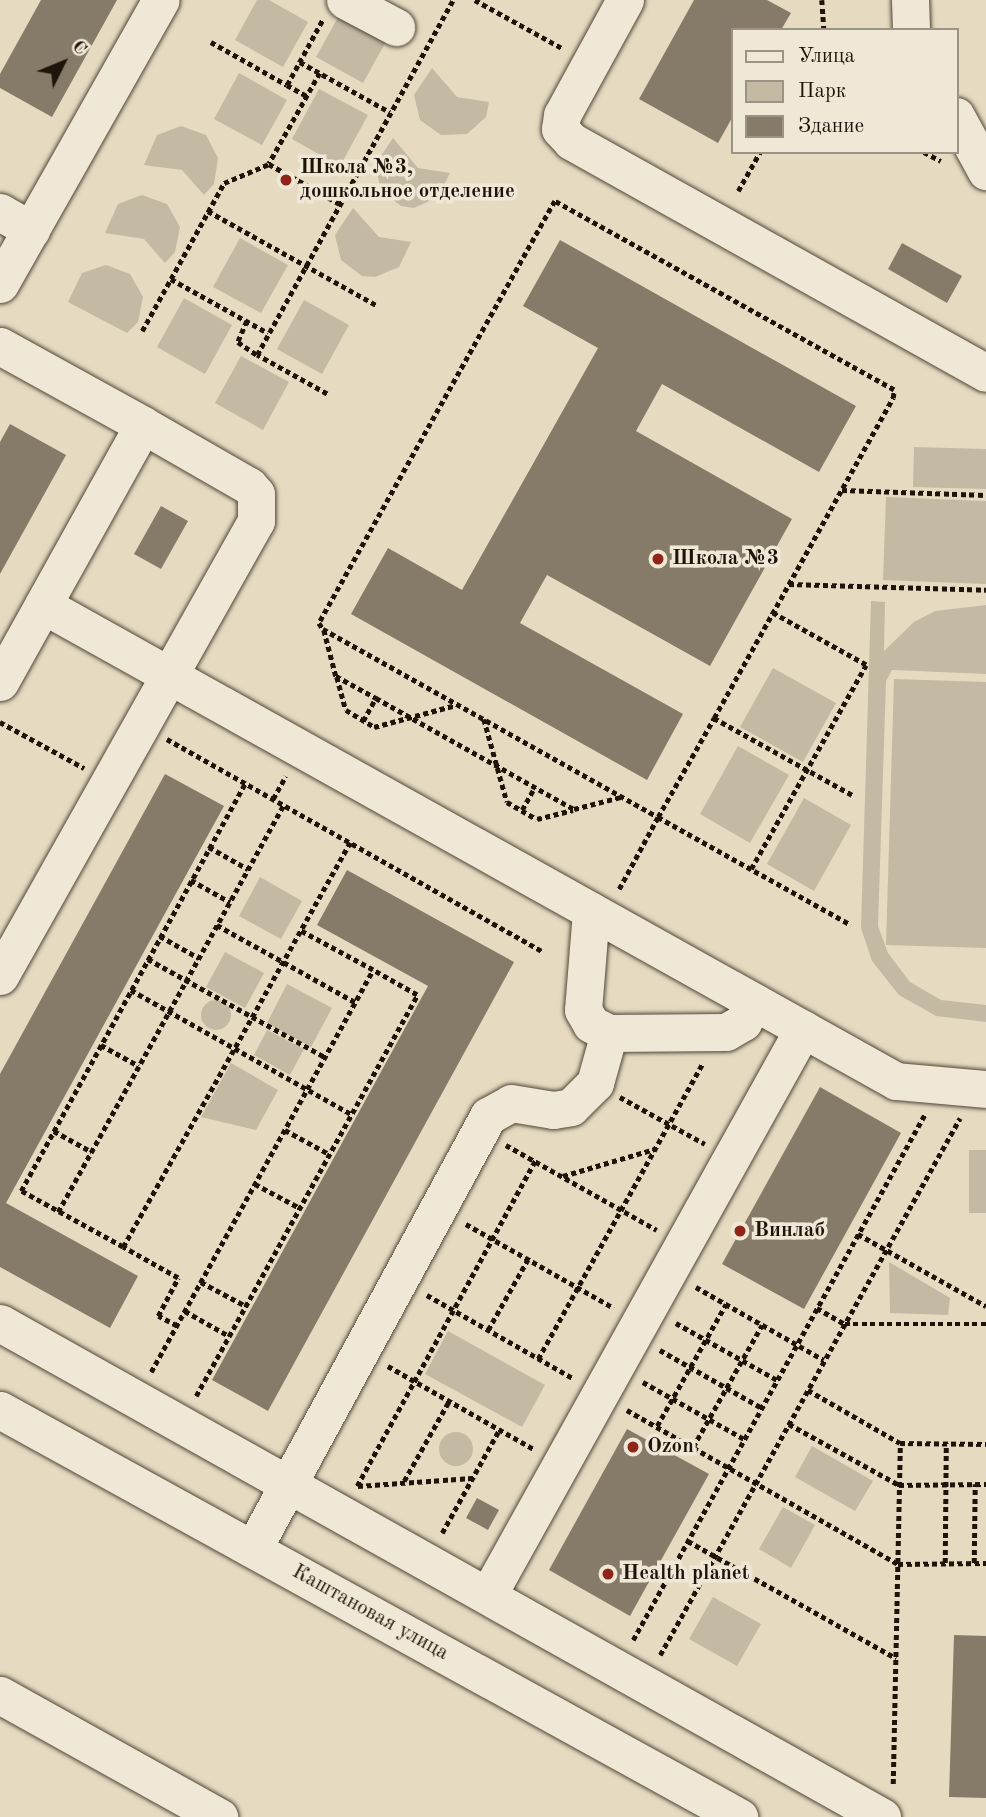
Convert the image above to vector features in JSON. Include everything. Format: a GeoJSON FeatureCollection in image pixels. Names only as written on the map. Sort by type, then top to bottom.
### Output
{"type":"FeatureCollection","features":[{"type":"Feature","properties":{"kind":"street"},"geometry":{"type":"LineString","coordinates":[[0,284],[15,221],[161,0]]}},
{"type":"Feature","properties":{"kind":"street"},"geometry":{"type":"LineString","coordinates":[[625,0],[562,115],[560,129],[570,141],[986,373]]}},
{"type":"Feature","properties":{"kind":"street"},"geometry":{"type":"LineString","coordinates":[[910,0],[911,28]]}},
{"type":"Feature","properties":{"kind":"street"},"geometry":{"type":"LineString","coordinates":[[336,5],[396,27]]}},
{"type":"Feature","properties":{"kind":"street"},"geometry":{"type":"LineString","coordinates":[[970,126],[986,171]]}},
{"type":"Feature","properties":{"kind":"street"},"geometry":{"type":"LineString","coordinates":[[0,346],[238,477],[256,494],[258,506],[256,521],[0,976]]}},
{"type":"Feature","properties":{"kind":"street"},"geometry":{"type":"LineString","coordinates":[[0,682],[143,425]]}},
{"type":"Feature","properties":{"kind":"street"},"geometry":{"type":"LineString","coordinates":[[43,605],[169,676],[604,902],[754,1002],[910,1086],[986,1089]]}},
{"type":"Feature","properties":{"kind":"street"},"geometry":{"type":"LineString","coordinates":[[604,902],[583,1010],[585,1018],[608,1033],[726,1032],[743,1023],[754,1002]]}},
{"type":"Feature","properties":{"kind":"street"},"geometry":{"type":"LineString","coordinates":[[488,1595],[600,1394],[656,1331],[683,1245],[803,1029]]}},
{"type":"Feature","properties":{"kind":"street"},"geometry":{"type":"LineString","coordinates":[[253,1549],[481,1130],[498,1107],[571,1107],[595,1083],[608,1033]]}},
{"type":"Feature","properties":{"kind":"street"},"geometry":{"type":"LineString","coordinates":[[0,1323],[488,1595],[888,1800]]}},
{"type":"Feature","properties":{"kind":"street","name":"Каштановая улица"},"geometry":{"type":"LineString","coordinates":[[0,1410],[739,1817]]}},
{"type":"Feature","properties":{"kind":"street"},"geometry":{"type":"LineString","coordinates":[[0,1695],[219,1817]]}},
{"type":"Feature","properties":{"kind":"path"},"geometry":{"type":"LineString","coordinates":[[257,355],[453,0]]}},
{"type":"Feature","properties":{"kind":"path"},"geometry":{"type":"LineString","coordinates":[[475,0],[545,39]]}},
{"type":"Feature","properties":{"kind":"path"},"geometry":{"type":"LineString","coordinates":[[822,0],[824,28]]}},
{"type":"Feature","properties":{"kind":"path"},"geometry":{"type":"LineString","coordinates":[[287,85],[336,5]]}},
{"type":"Feature","properties":{"kind":"path"},"geometry":{"type":"LineString","coordinates":[[211,42],[307,96]]}},
{"type":"Feature","properties":{"kind":"path"},"geometry":{"type":"LineString","coordinates":[[300,62],[391,113]]}},
{"type":"Feature","properties":{"kind":"path"},"geometry":{"type":"LineString","coordinates":[[142,331],[223,183],[269,164],[320,73]]}},
{"type":"Feature","properties":{"kind":"path"},"geometry":{"type":"LineString","coordinates":[[738,191],[759,154]]}},
{"type":"Feature","properties":{"kind":"path"},"geometry":{"type":"LineString","coordinates":[[927,154],[941,162]]}},
{"type":"Feature","properties":{"kind":"path"},"geometry":{"type":"LineString","coordinates":[[269,164],[340,204]]}},
{"type":"Feature","properties":{"kind":"path"},"geometry":{"type":"LineString","coordinates":[[457,704],[374,727],[346,710],[319,615],[555,201],[888,383],[893,398],[659,817],[604,902]]}},
{"type":"Feature","properties":{"kind":"path"},"geometry":{"type":"LineString","coordinates":[[208,211],[376,304]]}},
{"type":"Feature","properties":{"kind":"path"},"geometry":{"type":"LineString","coordinates":[[171,279],[268,333]]}},
{"type":"Feature","properties":{"kind":"path"},"geometry":{"type":"LineString","coordinates":[[247,321],[238,342],[327,394]]}},
{"type":"Feature","properties":{"kind":"path"},"geometry":{"type":"LineString","coordinates":[[842,490],[986,495]]}},
{"type":"Feature","properties":{"kind":"path"},"geometry":{"type":"LineString","coordinates":[[789,584],[986,590]]}},
{"type":"Feature","properties":{"kind":"path"},"geometry":{"type":"LineString","coordinates":[[751,869],[866,665],[773,613]]}},
{"type":"Feature","properties":{"kind":"path"},"geometry":{"type":"LineString","coordinates":[[323,629],[851,925]]}},
{"type":"Feature","properties":{"kind":"path"},"geometry":{"type":"LineString","coordinates":[[337,676],[574,810]]}},
{"type":"Feature","properties":{"kind":"path"},"geometry":{"type":"LineString","coordinates":[[363,720],[376,698]]}},
{"type":"Feature","properties":{"kind":"path"},"geometry":{"type":"LineString","coordinates":[[714,718],[854,796]]}},
{"type":"Feature","properties":{"kind":"path"},"geometry":{"type":"LineString","coordinates":[[484,719],[507,802],[537,819],[622,797]]}},
{"type":"Feature","properties":{"kind":"path"},"geometry":{"type":"LineString","coordinates":[[0,722],[109,782]]}},
{"type":"Feature","properties":{"kind":"path"},"geometry":{"type":"LineString","coordinates":[[161,736],[544,952]]}},
{"type":"Feature","properties":{"kind":"path"},"geometry":{"type":"LineString","coordinates":[[273,799],[286,776]]}},
{"type":"Feature","properties":{"kind":"path"},"geometry":{"type":"LineString","coordinates":[[177,1326],[158,1316],[178,1278],[21,1191],[245,783]]}},
{"type":"Feature","properties":{"kind":"path"},"geometry":{"type":"LineString","coordinates":[[522,810],[535,787]]}},
{"type":"Feature","properties":{"kind":"path"},"geometry":{"type":"LineString","coordinates":[[58,1212],[284,805]]}},
{"type":"Feature","properties":{"kind":"path"},"geometry":{"type":"LineString","coordinates":[[123,1247],[350,842]]}},
{"type":"Feature","properties":{"kind":"path"},"geometry":{"type":"LineString","coordinates":[[209,848],[248,869]]}},
{"type":"Feature","properties":{"kind":"path"},"geometry":{"type":"LineString","coordinates":[[191,880],[230,902]]}},
{"type":"Feature","properties":{"kind":"path"},"geometry":{"type":"LineString","coordinates":[[217,925],[355,1002]]}},
{"type":"Feature","properties":{"kind":"path"},"geometry":{"type":"LineString","coordinates":[[195,1397],[417,995],[300,930]]}},
{"type":"Feature","properties":{"kind":"path"},"geometry":{"type":"LineString","coordinates":[[160,936],[199,958]]}},
{"type":"Feature","properties":{"kind":"path"},"geometry":{"type":"LineString","coordinates":[[148,959],[325,1057]]}},
{"type":"Feature","properties":{"kind":"path"},"geometry":{"type":"LineString","coordinates":[[151,1373],[373,970]]}},
{"type":"Feature","properties":{"kind":"path"},"geometry":{"type":"LineString","coordinates":[[131,990],[351,1114]]}},
{"type":"Feature","properties":{"kind":"path"},"geometry":{"type":"LineString","coordinates":[[101,1045],[139,1066]]}},
{"type":"Feature","properties":{"kind":"path"},"geometry":{"type":"LineString","coordinates":[[538,1359],[704,1061]]}},
{"type":"Feature","properties":{"kind":"path"},"geometry":{"type":"LineString","coordinates":[[595,1083],[731,1158]]}},
{"type":"Feature","properties":{"kind":"path"},"geometry":{"type":"LineString","coordinates":[[633,1640],[925,1114]]}},
{"type":"Feature","properties":{"kind":"path"},"geometry":{"type":"LineString","coordinates":[[660,1655],[961,1116]]}},
{"type":"Feature","properties":{"kind":"path"},"geometry":{"type":"LineString","coordinates":[[285,1130],[329,1154]]}},
{"type":"Feature","properties":{"kind":"path"},"geometry":{"type":"LineString","coordinates":[[481,1130],[683,1245]]}},
{"type":"Feature","properties":{"kind":"path"},"geometry":{"type":"LineString","coordinates":[[54,1131],[92,1152]]}},
{"type":"Feature","properties":{"kind":"path"},"geometry":{"type":"LineString","coordinates":[[562,1177],[655,1149]]}},
{"type":"Feature","properties":{"kind":"path"},"geometry":{"type":"LineString","coordinates":[[472,1478],[357,1486],[535,1161]]}},
{"type":"Feature","properties":{"kind":"path"},"geometry":{"type":"LineString","coordinates":[[255,1184],[300,1208]]}},
{"type":"Feature","properties":{"kind":"path"},"geometry":{"type":"LineString","coordinates":[[439,1208],[656,1331],[690,1367],[762,1408]]}},
{"type":"Feature","properties":{"kind":"path"},"geometry":{"type":"LineString","coordinates":[[858,1234],[986,1306]]}},
{"type":"Feature","properties":{"kind":"path"},"geometry":{"type":"LineString","coordinates":[[488,1330],[528,1259]]}},
{"type":"Feature","properties":{"kind":"path"},"geometry":{"type":"LineString","coordinates":[[400,1280],[898,1564],[986,1563]]}},
{"type":"Feature","properties":{"kind":"path"},"geometry":{"type":"LineString","coordinates":[[201,1282],[246,1306]]}},
{"type":"Feature","properties":{"kind":"path"},"geometry":{"type":"LineString","coordinates":[[692,1285],[824,1360]]}},
{"type":"Feature","properties":{"kind":"path"},"geometry":{"type":"LineString","coordinates":[[657,1426],[726,1304]]}},
{"type":"Feature","properties":{"kind":"path"},"geometry":{"type":"LineString","coordinates":[[817,1308],[845,1324],[986,1324]]}},
{"type":"Feature","properties":{"kind":"path"},"geometry":{"type":"LineString","coordinates":[[185,1311],[229,1336]]}},
{"type":"Feature","properties":{"kind":"path"},"geometry":{"type":"LineString","coordinates":[[693,1447],[762,1325]]}},
{"type":"Feature","properties":{"kind":"path"},"geometry":{"type":"LineString","coordinates":[[656,1331],[706,1340],[777,1380]]}},
{"type":"Feature","properties":{"kind":"path"},"geometry":{"type":"LineString","coordinates":[[361,1351],[561,1464]]}},
{"type":"Feature","properties":{"kind":"path"},"geometry":{"type":"LineString","coordinates":[[639,1380],[744,1440]]}},
{"type":"Feature","properties":{"kind":"path"},"geometry":{"type":"LineString","coordinates":[[808,1390],[900,1443],[986,1444]]}},
{"type":"Feature","properties":{"kind":"path"},"geometry":{"type":"LineString","coordinates":[[404,1482],[449,1401]]}},
{"type":"Feature","properties":{"kind":"path"},"geometry":{"type":"LineString","coordinates":[[789,1424],[899,1485],[986,1484]]}},
{"type":"Feature","properties":{"kind":"path"},"geometry":{"type":"LineString","coordinates":[[442,1533],[499,1430]]}},
{"type":"Feature","properties":{"kind":"path"},"geometry":{"type":"LineString","coordinates":[[888,1800],[896,1658],[900,1443]]}},
{"type":"Feature","properties":{"kind":"path"},"geometry":{"type":"LineString","coordinates":[[945,1563],[946,1443]]}},
{"type":"Feature","properties":{"kind":"path"},"geometry":{"type":"LineString","coordinates":[[974,1563],[975,1484]]}},
{"type":"Feature","properties":{"kind":"path"},"geometry":{"type":"LineString","coordinates":[[688,1541],[896,1658]]}},
{"type":"Feature","properties":{"kind":"green space"},"geometry":{"type":"Polygon","coordinates":[[[257,0],[269,0],[308,22],[283,67],[235,40],[257,0]]]}},
{"type":"Feature","properties":{"kind":"green space"},"geometry":{"type":"Polygon","coordinates":[[[341,12],[388,38],[363,83],[316,57],[341,12]]]}},
{"type":"Feature","properties":{"kind":"green space"},"geometry":{"type":"Polygon","coordinates":[[[432,68],[457,97],[489,102],[486,117],[467,134],[441,135],[420,120],[414,95],[432,68]]]}},
{"type":"Feature","properties":{"kind":"green space"},"geometry":{"type":"Polygon","coordinates":[[[239,73],[287,100],[262,145],[214,119],[239,73]]]}},
{"type":"Feature","properties":{"kind":"green space"},"geometry":{"type":"Polygon","coordinates":[[[319,89],[368,115],[340,166],[292,139],[319,89]]]}},
{"type":"Feature","properties":{"kind":"green space"},"geometry":{"type":"Polygon","coordinates":[[[181,126],[206,135],[218,158],[214,184],[204,195],[182,170],[144,165],[157,135],[181,126]]]}},
{"type":"Feature","properties":{"kind":"green space"},"geometry":{"type":"Polygon","coordinates":[[[393,138],[418,168],[450,173],[438,197],[414,208],[401,206],[381,190],[375,165],[393,138]]]}},
{"type":"Feature","properties":{"kind":"green space"},"geometry":{"type":"Polygon","coordinates":[[[142,195],[167,204],[180,227],[175,252],[165,263],[144,239],[105,233],[118,204],[142,195]]]}},
{"type":"Feature","properties":{"kind":"green space"},"geometry":{"type":"Polygon","coordinates":[[[353,208],[379,237],[411,242],[399,267],[375,277],[362,276],[341,260],[335,235],[353,208]]]}},
{"type":"Feature","properties":{"kind":"green space"},"geometry":{"type":"Polygon","coordinates":[[[240,238],[288,265],[261,313],[213,287],[240,238]]]}},
{"type":"Feature","properties":{"kind":"green space"},"geometry":{"type":"Polygon","coordinates":[[[106,265],[130,274],[143,297],[138,322],[127,333],[68,302],[82,273],[106,265]]]}},
{"type":"Feature","properties":{"kind":"green space"},"geometry":{"type":"Polygon","coordinates":[[[184,298],[232,325],[205,374],[157,347],[184,298]]]}},
{"type":"Feature","properties":{"kind":"green space"},"geometry":{"type":"Polygon","coordinates":[[[304,300],[349,325],[322,374],[277,349],[304,300]]]}},
{"type":"Feature","properties":{"kind":"green space"},"geometry":{"type":"Polygon","coordinates":[[[241,356],[289,382],[263,430],[215,403],[241,356]]]}},
{"type":"Feature","properties":{"kind":"green space"},"geometry":{"type":"Polygon","coordinates":[[[914,447],[986,449],[986,489],[913,487],[914,447]]]}},
{"type":"Feature","properties":{"kind":"green space"},"geometry":{"type":"Polygon","coordinates":[[[886,497],[986,501],[986,584],[883,580],[886,497]]]}},
{"type":"Feature","properties":{"kind":"green space"},"geometry":{"type":"Polygon","coordinates":[[[871,601],[885,602],[884,651],[914,622],[935,611],[986,605],[986,674],[892,670],[886,681],[878,926],[888,953],[910,982],[941,1000],[986,1005],[986,1022],[936,1016],[899,995],[872,961],[861,928],[871,601]]]}},
{"type":"Feature","properties":{"kind":"green space"},"geometry":{"type":"Polygon","coordinates":[[[773,668],[836,703],[803,762],[740,727],[773,668]]]}},
{"type":"Feature","properties":{"kind":"green space"},"geometry":{"type":"Polygon","coordinates":[[[894,679],[986,682],[986,948],[886,945],[894,679]]]}},
{"type":"Feature","properties":{"kind":"green space"},"geometry":{"type":"Polygon","coordinates":[[[738,746],[789,775],[750,843],[700,814],[738,746]]]}},
{"type":"Feature","properties":{"kind":"green space"},"geometry":{"type":"Polygon","coordinates":[[[804,798],[851,825],[814,891],[767,864],[804,798]]]}},
{"type":"Feature","properties":{"kind":"green space"},"geometry":{"type":"Polygon","coordinates":[[[260,877],[302,901],[281,939],[239,916],[260,877]]]}},
{"type":"Feature","properties":{"kind":"green space"},"geometry":{"type":"Polygon","coordinates":[[[225,952],[264,973],[245,1008],[206,987],[225,952]]]}},
{"type":"Feature","properties":{"kind":"green space"},"geometry":{"type":"Polygon","coordinates":[[[287,984],[332,1008],[311,1047],[267,1023],[287,984]]]}},
{"type":"Feature","properties":{"kind":"green space"},"geometry":{"type":"Polygon","coordinates":[[[216,1000],[227,1004],[231,1015],[227,1026],[216,1030],[205,1026],[201,1015],[205,1004],[216,1000]]]}},
{"type":"Feature","properties":{"kind":"green space"},"geometry":{"type":"Polygon","coordinates":[[[267,1030],[304,1049],[290,1075],[254,1055],[267,1030]]]}},
{"type":"Feature","properties":{"kind":"green space"},"geometry":{"type":"Polygon","coordinates":[[[231,1063],[278,1090],[256,1130],[201,1117],[231,1063]]]}},
{"type":"Feature","properties":{"kind":"green space"},"geometry":{"type":"Polygon","coordinates":[[[969,1150],[986,1150],[986,1213],[969,1213],[969,1150]]]}},
{"type":"Feature","properties":{"kind":"green space"},"geometry":{"type":"Polygon","coordinates":[[[889,1262],[950,1298],[948,1315],[890,1313],[889,1262]]]}},
{"type":"Feature","properties":{"kind":"green space"},"geometry":{"type":"Polygon","coordinates":[[[448,1331],[545,1385],[522,1427],[425,1374],[448,1331]]]}},
{"type":"Feature","properties":{"kind":"green space"},"geometry":{"type":"Polygon","coordinates":[[[456,1432],[468,1437],[473,1449],[468,1461],[456,1466],[444,1461],[439,1449],[444,1437],[456,1432]]]}},
{"type":"Feature","properties":{"kind":"green space"},"geometry":{"type":"Polygon","coordinates":[[[812,1446],[873,1481],[855,1511],[795,1477],[812,1446]]]}},
{"type":"Feature","properties":{"kind":"green space"},"geometry":{"type":"Polygon","coordinates":[[[783,1507],[815,1525],[791,1568],[759,1549],[783,1507]]]}},
{"type":"Feature","properties":{"kind":"green space"},"geometry":{"type":"Polygon","coordinates":[[[713,1597],[761,1624],[737,1666],[689,1639],[713,1597]]]}},
{"type":"Feature","properties":{"kind":"building"},"geometry":{"type":"Polygon","coordinates":[[[41,0],[117,0],[52,117],[0,88],[0,74],[41,0]]]}},
{"type":"Feature","properties":{"kind":"building"},"geometry":{"type":"Polygon","coordinates":[[[694,0],[767,0],[791,13],[782,28],[730,28],[730,122],[718,143],[639,99],[694,0]]]}},
{"type":"Feature","properties":{"kind":"building"},"geometry":{"type":"Polygon","coordinates":[[[560,240],[856,406],[819,472],[662,384],[636,431],[792,519],[710,666],[547,575],[520,623],[683,714],[647,780],[351,614],[388,548],[462,590],[598,348],[523,306],[560,240]]]}},
{"type":"Feature","properties":{"kind":"building"},"geometry":{"type":"Polygon","coordinates":[[[902,243],[962,276],[947,303],[888,269],[902,243]]]}},
{"type":"Feature","properties":{"kind":"building"},"geometry":{"type":"Polygon","coordinates":[[[10,424],[66,455],[0,574],[0,442],[10,424]]]}},
{"type":"Feature","properties":{"kind":"building"},"geometry":{"type":"Polygon","coordinates":[[[161,506],[188,521],[161,569],[134,554],[161,506]]]}},
{"type":"Feature","properties":{"kind":"building"},"geometry":{"type":"Polygon","coordinates":[[[165,774],[224,806],[6,1203],[138,1276],[110,1328],[0,1267],[0,1074],[165,774]]]}},
{"type":"Feature","properties":{"kind":"building"},"geometry":{"type":"Polygon","coordinates":[[[347,870],[514,962],[268,1411],[212,1380],[428,986],[317,925],[347,870]]]}},
{"type":"Feature","properties":{"kind":"building"},"geometry":{"type":"Polygon","coordinates":[[[820,1087],[901,1133],[804,1309],[722,1264],[820,1087]]]}},
{"type":"Feature","properties":{"kind":"building"},"geometry":{"type":"Polygon","coordinates":[[[627,1429],[709,1474],[630,1616],[549,1570],[627,1429]]]}},
{"type":"Feature","properties":{"kind":"building"},"geometry":{"type":"Polygon","coordinates":[[[477,1498],[499,1510],[488,1530],[466,1518],[477,1498]]]}},
{"type":"Feature","properties":{"kind":"building"},"geometry":{"type":"Polygon","coordinates":[[[954,1635],[986,1636],[986,1798],[949,1797],[954,1635]]]}},
{"type":"Feature","properties":{"kind":"place","name":"Школа №3, дошкольное отделение"},"geometry":{"type":"Point","coordinates":[286,180]}},
{"type":"Feature","properties":{"kind":"place","name":"Школа №3"},"geometry":{"type":"Point","coordinates":[658,559]}},
{"type":"Feature","properties":{"kind":"place","name":"Винлаб"},"geometry":{"type":"Point","coordinates":[740,1231]}},
{"type":"Feature","properties":{"kind":"place","name":"Ozon"},"geometry":{"type":"Point","coordinates":[633,1447]}},
{"type":"Feature","properties":{"kind":"place","name":"Health planet"},"geometry":{"type":"Point","coordinates":[608,1574]}}]}
